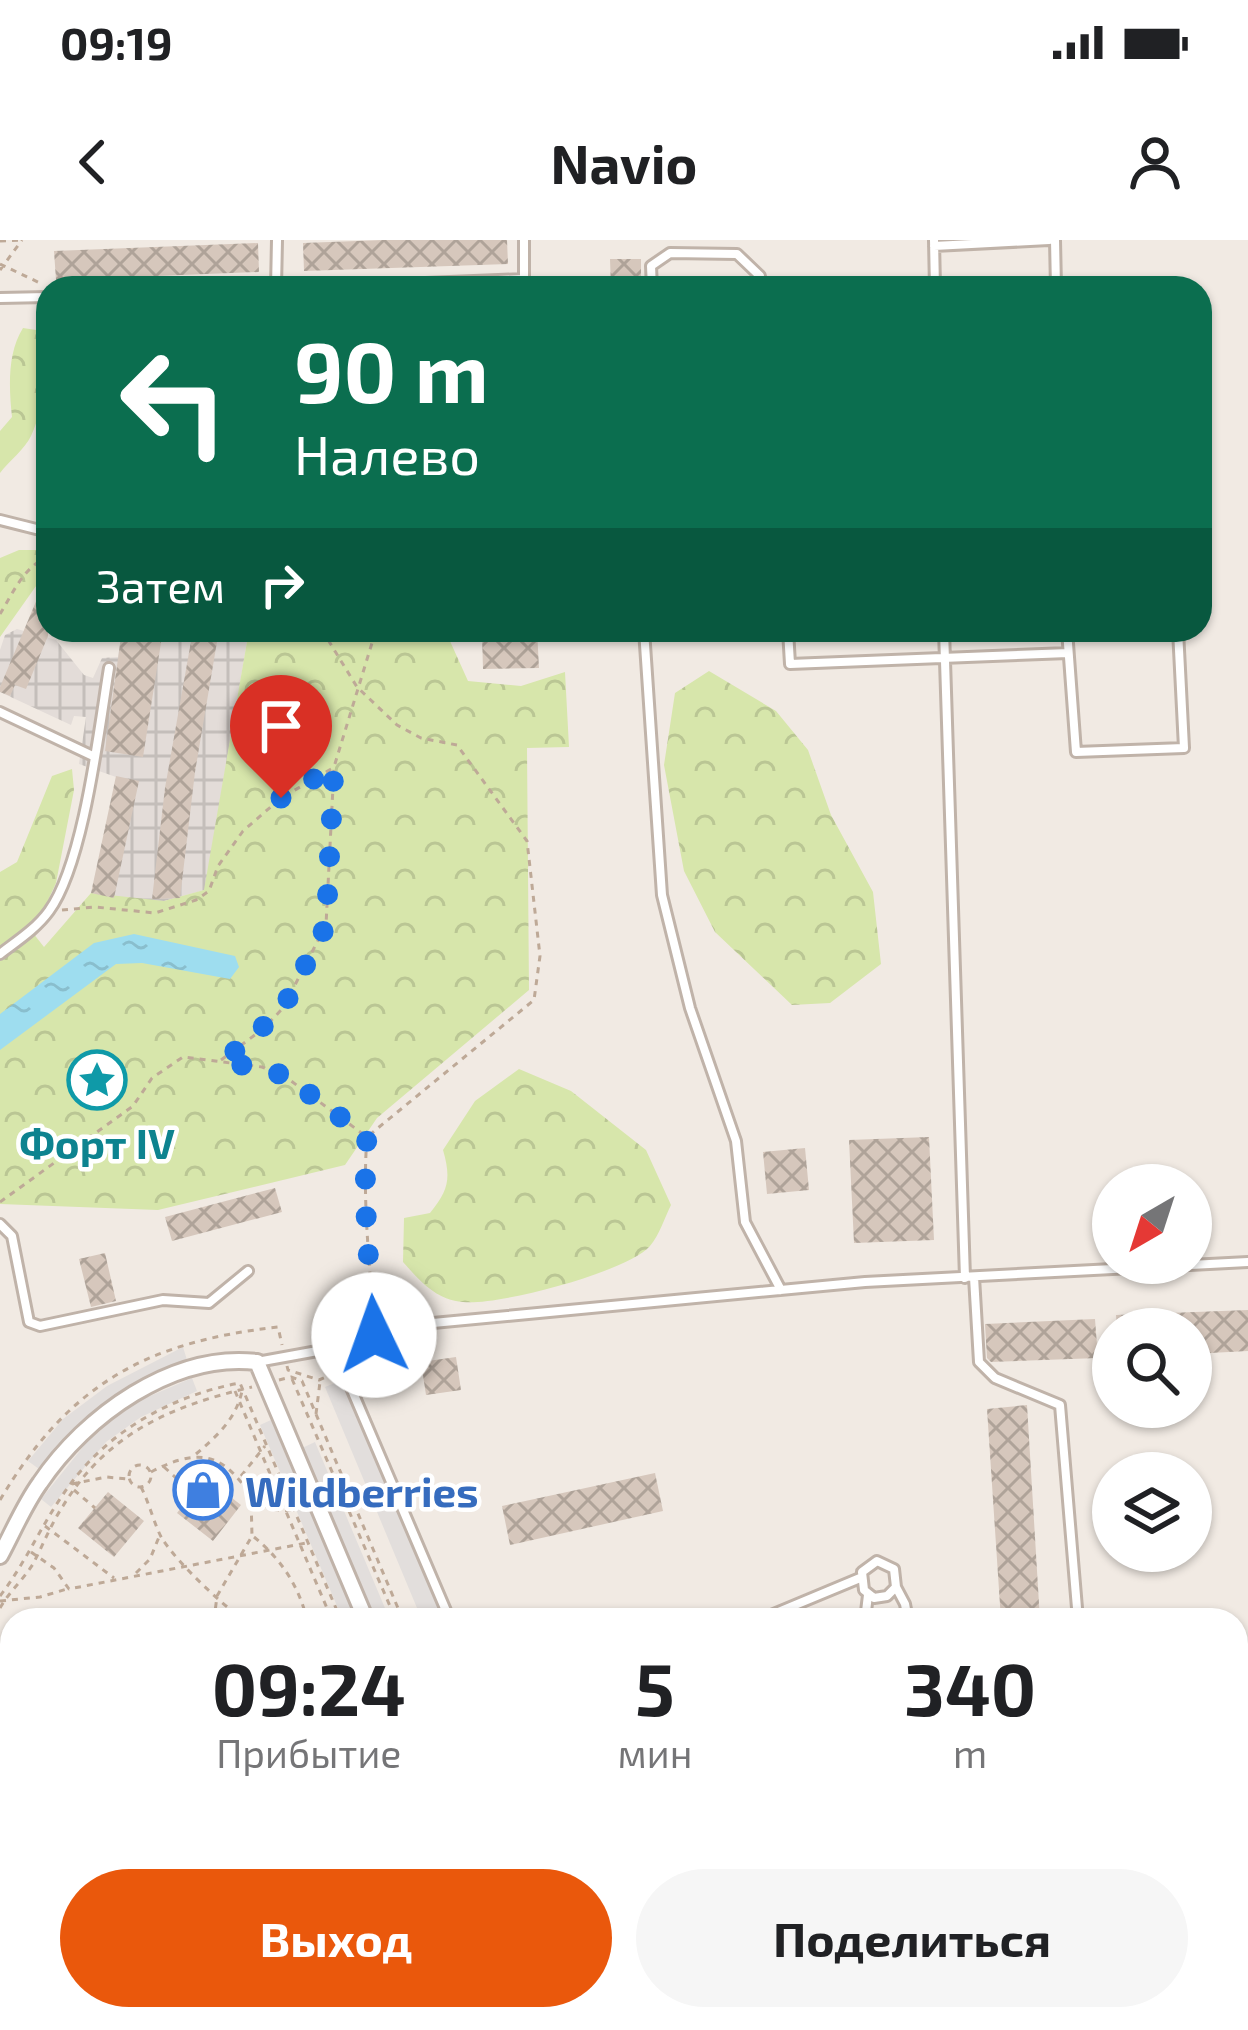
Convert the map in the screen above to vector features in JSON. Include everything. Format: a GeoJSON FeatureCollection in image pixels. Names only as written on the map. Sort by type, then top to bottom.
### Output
{"type":"FeatureCollection","features":[{"type":"Feature","properties":{"kind":"street"},"geometry":{"type":"LineString","coordinates":[[0,1556],[39,1484],[95,1422],[137,1392],[176,1373],[224,1361],[256,1361],[361,1608]]}},
{"type":"Feature","properties":{"kind":"lane"},"geometry":{"type":"LineString","coordinates":[[276,276],[277,240]]}},
{"type":"Feature","properties":{"kind":"lane"},"geometry":{"type":"LineString","coordinates":[[524,240],[524,276]]}},
{"type":"Feature","properties":{"kind":"lane"},"geometry":{"type":"LineString","coordinates":[[935,276],[934,243],[1052,240],[1055,276]]}},
{"type":"Feature","properties":{"kind":"lane"},"geometry":{"type":"LineString","coordinates":[[651,276],[651,266],[670,253],[692,253],[737,254],[760,276]]}},
{"type":"Feature","properties":{"kind":"lane"},"geometry":{"type":"LineString","coordinates":[[0,298],[36,294]]}},
{"type":"Feature","properties":{"kind":"lane"},"geometry":{"type":"LineString","coordinates":[[0,520],[36,529]]}},
{"type":"Feature","properties":{"kind":"lane"},"geometry":{"type":"LineString","coordinates":[[645,642],[662,895],[690,1007],[736,1141],[745,1222],[781,1291]]}},
{"type":"Feature","properties":{"kind":"lane"},"geometry":{"type":"LineString","coordinates":[[789,642],[790,664],[1068,653]]}},
{"type":"Feature","properties":{"kind":"lane"},"geometry":{"type":"LineString","coordinates":[[944,642],[970,1278],[980,1362],[995,1378],[1060,1405],[1077,1608]]}},
{"type":"Feature","properties":{"kind":"lane"},"geometry":{"type":"LineString","coordinates":[[1068,642],[1076,752],[1184,748],[1179,642]]}},
{"type":"Feature","properties":{"kind":"lane"},"geometry":{"type":"LineString","coordinates":[[0,954],[49,911],[64,884],[95,757],[110,668]]}},
{"type":"Feature","properties":{"kind":"lane"},"geometry":{"type":"LineString","coordinates":[[0,712],[95,757]]}},
{"type":"Feature","properties":{"kind":"lane"},"geometry":{"type":"LineString","coordinates":[[0,1224],[12,1236],[29,1322],[40,1326],[163,1300],[208,1303],[248,1271]]}},
{"type":"Feature","properties":{"kind":"lane"},"geometry":{"type":"LineString","coordinates":[[256,1361],[334,1348],[433,1323],[781,1291],[1248,1262]]}},
{"type":"Feature","properties":{"kind":"lane"},"geometry":{"type":"LineString","coordinates":[[334,1348],[445,1608]]}},
{"type":"Feature","properties":{"kind":"lane"},"geometry":{"type":"LineString","coordinates":[[788,1608],[860,1578],[866,1567],[884,1562],[896,1575],[906,1608]]}},
{"type":"Feature","properties":{"kind":"lane"},"geometry":{"type":"LineString","coordinates":[[860,1578],[868,1595],[866,1608]]}},
{"type":"Feature","properties":{"kind":"lane"},"geometry":{"type":"LineString","coordinates":[[868,1595],[887,1596],[896,1587]]}},
{"type":"Feature","properties":{"kind":"path"},"geometry":{"type":"LineString","coordinates":[[0,241],[22,240]]}},
{"type":"Feature","properties":{"kind":"path"},"geometry":{"type":"LineString","coordinates":[[22,240],[2,267],[36,285]]}},
{"type":"Feature","properties":{"kind":"path"},"geometry":{"type":"LineString","coordinates":[[0,614],[36,562]]}},
{"type":"Feature","properties":{"kind":"path"},"geometry":{"type":"LineString","coordinates":[[329,642],[357,687],[397,725],[421,737],[457,745],[506,806],[527,841],[540,956],[535,1000],[367,1137],[363,1193],[374,1335]]}},
{"type":"Feature","properties":{"kind":"path"},"geometry":{"type":"LineString","coordinates":[[221,1060],[283,1008],[326,926],[334,767],[372,642]]}},
{"type":"Feature","properties":{"kind":"path"},"geometry":{"type":"LineString","coordinates":[[49,911],[95,907],[154,914],[196,900],[209,891],[218,866],[243,831],[281,798],[334,767]]}},
{"type":"Feature","properties":{"kind":"path"},"geometry":{"type":"LineString","coordinates":[[0,1202],[133,1106],[152,1078],[183,1057],[221,1060],[284,1075],[367,1137]]}},
{"type":"Feature","properties":{"kind":"path"},"geometry":{"type":"LineString","coordinates":[[394,1608],[290,1374],[302,1381],[394,1608]]}},
{"type":"Feature","properties":{"kind":"path"},"geometry":{"type":"LineString","coordinates":[[309,1420],[316,1415],[319,1380]]}},
{"type":"Feature","properties":{"kind":"path"},"geometry":{"type":"LineString","coordinates":[[1,1602],[88,1462],[147,1415],[176,1401],[240,1383],[336,1608]]}},
{"type":"Feature","properties":{"kind":"path"},"geometry":{"type":"LineString","coordinates":[[72,1487],[149,1421],[179,1406],[242,1389]]}},
{"type":"Feature","properties":{"kind":"path"},"geometry":{"type":"LineString","coordinates":[[142,1487],[150,1482],[152,1472],[193,1456],[223,1430],[240,1403],[242,1389]]}},
{"type":"Feature","properties":{"kind":"path"},"geometry":{"type":"LineString","coordinates":[[235,1391],[327,1608]]}},
{"type":"Feature","properties":{"kind":"path"},"geometry":{"type":"LineString","coordinates":[[240,1478],[266,1444]]}},
{"type":"Feature","properties":{"kind":"path"},"geometry":{"type":"LineString","coordinates":[[193,1456],[227,1465],[251,1496],[252,1536],[217,1596],[216,1608]]}},
{"type":"Feature","properties":{"kind":"path"},"geometry":{"type":"LineString","coordinates":[[129,1480],[130,1469],[139,1464],[152,1472]]}},
{"type":"Feature","properties":{"kind":"path"},"geometry":{"type":"LineString","coordinates":[[162,1466],[193,1493]]}},
{"type":"Feature","properties":{"kind":"path"},"geometry":{"type":"LineString","coordinates":[[80,1482],[106,1477],[142,1487],[157,1517],[159,1535],[150,1559],[136,1574]]}},
{"type":"Feature","properties":{"kind":"path"},"geometry":{"type":"LineString","coordinates":[[72,1487],[95,1508]]}},
{"type":"Feature","properties":{"kind":"path"},"geometry":{"type":"LineString","coordinates":[[251,1496],[294,1510]]}},
{"type":"Feature","properties":{"kind":"path"},"geometry":{"type":"LineString","coordinates":[[47,1528],[116,1579]]}},
{"type":"Feature","properties":{"kind":"path"},"geometry":{"type":"LineString","coordinates":[[159,1535],[230,1608]]}},
{"type":"Feature","properties":{"kind":"path"},"geometry":{"type":"LineString","coordinates":[[252,1536],[270,1550],[298,1589],[304,1608]]}},
{"type":"Feature","properties":{"kind":"path"},"geometry":{"type":"LineString","coordinates":[[1,1602],[308,1543]]}},
{"type":"Feature","properties":{"kind":"path"},"geometry":{"type":"LineString","coordinates":[[34,1553],[55,1568],[69,1588]]}},
{"type":"Feature","properties":{"kind":"shaded area"},"geometry":{"type":"Polygon","coordinates":[[[17,629],[36,634],[36,642],[58,642],[84,675],[93,678],[102,658],[118,657],[120,642],[247,642],[205,890],[164,901],[114,898],[116,777],[79,764],[86,717],[74,716],[71,725],[0,692],[0,650],[5,635],[17,629]]]}},
{"type":"Feature","properties":{"kind":"shaded area"},"geometry":{"type":"Polygon","coordinates":[[[183,1347],[187,1360],[115,1396],[77,1426],[39,1469],[28,1461],[63,1419],[107,1386],[183,1347]]]}},
{"type":"Feature","properties":{"kind":"shaded area"},"geometry":{"type":"Polygon","coordinates":[[[192,1378],[197,1391],[141,1417],[106,1442],[51,1507],[41,1499],[87,1442],[115,1418],[143,1399],[192,1378]]]}},
{"type":"Feature","properties":{"kind":"shaded area"},"geometry":{"type":"Polygon","coordinates":[[[345,1379],[442,1608],[417,1608],[325,1387],[345,1379]]]}},
{"type":"Feature","properties":{"kind":"shaded area"},"geometry":{"type":"Polygon","coordinates":[[[271,1420],[352,1608],[338,1608],[260,1425],[271,1420]]]}},
{"type":"Feature","properties":{"kind":"shaded area"},"geometry":{"type":"Polygon","coordinates":[[[315,1442],[385,1608],[367,1608],[300,1449],[315,1442]]]}},
{"type":"Feature","properties":{"kind":"green space"},"geometry":{"type":"Polygon","coordinates":[[[23,328],[36,330],[36,425],[25,446],[0,473],[0,431],[12,417],[10,383],[23,328]]]}},
{"type":"Feature","properties":{"kind":"green space"},"geometry":{"type":"Polygon","coordinates":[[[19,550],[36,550],[36,586],[0,637],[0,558],[19,550]]]}},
{"type":"Feature","properties":{"kind":"green space"},"geometry":{"type":"Polygon","coordinates":[[[247,642],[450,642],[468,681],[521,686],[565,672],[569,747],[527,748],[529,990],[377,1118],[345,1165],[158,1210],[0,1204],[0,872],[17,862],[52,776],[72,769],[74,790],[56,883],[33,933],[44,947],[91,893],[164,901],[204,890],[247,642]]]}},
{"type":"Feature","properties":{"kind":"green space"},"geometry":{"type":"Polygon","coordinates":[[[709,671],[776,711],[808,750],[831,815],[873,892],[881,964],[830,1003],[792,1005],[715,932],[684,871],[664,765],[675,693],[709,671]]]}},
{"type":"Feature","properties":{"kind":"green space"},"geometry":{"type":"Polygon","coordinates":[[[519,1069],[571,1091],[646,1150],[671,1205],[650,1246],[616,1266],[531,1293],[480,1302],[445,1298],[403,1262],[404,1218],[430,1213],[447,1183],[443,1150],[475,1101],[519,1069]]]}},
{"type":"Feature","properties":{"kind":"water"},"geometry":{"type":"Polygon","coordinates":[[[134,934],[235,956],[239,967],[230,979],[142,963],[116,964],[0,1050],[0,1014],[94,943],[134,934]]]}},
{"type":"Feature","properties":{"kind":"building"},"geometry":{"type":"Polygon","coordinates":[[[507,240],[508,264],[304,271],[303,243],[507,240]]]}},
{"type":"Feature","properties":{"kind":"building"},"geometry":{"type":"Polygon","coordinates":[[[258,243],[259,272],[56,276],[54,251],[258,243]]]}},
{"type":"Feature","properties":{"kind":"building"},"geometry":{"type":"Polygon","coordinates":[[[610,259],[641,259],[641,276],[611,276],[610,259]]]}},
{"type":"Feature","properties":{"kind":"building"},"geometry":{"type":"Polygon","coordinates":[[[36,602],[36,642],[46,642],[26,689],[15,685],[10,696],[0,692],[36,602]]]}},
{"type":"Feature","properties":{"kind":"building"},"geometry":{"type":"Polygon","coordinates":[[[120,642],[161,642],[143,757],[105,751],[120,642]]]}},
{"type":"Feature","properties":{"kind":"building"},"geometry":{"type":"Polygon","coordinates":[[[191,642],[217,642],[180,898],[152,899],[165,788],[191,642]]]}},
{"type":"Feature","properties":{"kind":"building"},"geometry":{"type":"Polygon","coordinates":[[[482,642],[538,642],[539,668],[483,669],[482,642]]]}},
{"type":"Feature","properties":{"kind":"building"},"geometry":{"type":"Polygon","coordinates":[[[116,776],[139,781],[114,898],[91,893],[116,776]]]}},
{"type":"Feature","properties":{"kind":"building"},"geometry":{"type":"Polygon","coordinates":[[[929,1137],[934,1240],[854,1243],[849,1140],[929,1137]]]}},
{"type":"Feature","properties":{"kind":"building"},"geometry":{"type":"Polygon","coordinates":[[[805,1148],[809,1190],[767,1194],[763,1152],[805,1148]]]}},
{"type":"Feature","properties":{"kind":"building"},"geometry":{"type":"Polygon","coordinates":[[[275,1188],[282,1212],[172,1241],[165,1217],[275,1188]]]}},
{"type":"Feature","properties":{"kind":"building"},"geometry":{"type":"Polygon","coordinates":[[[105,1253],[116,1301],[91,1307],[79,1259],[105,1253]]]}},
{"type":"Feature","properties":{"kind":"building"},"geometry":{"type":"Polygon","coordinates":[[[1248,1310],[1248,1351],[1212,1353],[1212,1311],[1248,1310]]]}},
{"type":"Feature","properties":{"kind":"building"},"geometry":{"type":"Polygon","coordinates":[[[1092,1319],[1092,1358],[991,1362],[985,1324],[1092,1319]]]}},
{"type":"Feature","properties":{"kind":"building"},"geometry":{"type":"Polygon","coordinates":[[[456,1357],[461,1390],[426,1395],[421,1362],[456,1357]]]}},
{"type":"Feature","properties":{"kind":"building"},"geometry":{"type":"Polygon","coordinates":[[[1027,1405],[1039,1608],[1000,1608],[987,1409],[1027,1405]]]}},
{"type":"Feature","properties":{"kind":"building"},"geometry":{"type":"Polygon","coordinates":[[[655,1473],[663,1511],[510,1545],[502,1506],[655,1473]]]}},
{"type":"Feature","properties":{"kind":"building"},"geometry":{"type":"Polygon","coordinates":[[[205,1477],[241,1505],[213,1541],[177,1513],[205,1477]]]}},
{"type":"Feature","properties":{"kind":"building"},"geometry":{"type":"Polygon","coordinates":[[[108,1492],[144,1521],[114,1557],[78,1528],[108,1492]]]}},
{"type":"Feature","properties":{"kind":"place","name":"Форт IV"},"geometry":{"type":"Point","coordinates":[97,1080]}},
{"type":"Feature","properties":{"kind":"place","name":"Wildberries"},"geometry":{"type":"Point","coordinates":[203,1490]}},
{"type":"Feature","properties":{"kind":"route"},"geometry":{"type":"LineString","coordinates":[[281,798],[334,767],[326,926],[283,1008],[221,1060],[284,1075],[367,1137],[363,1193],[374,1335]]}}]}
